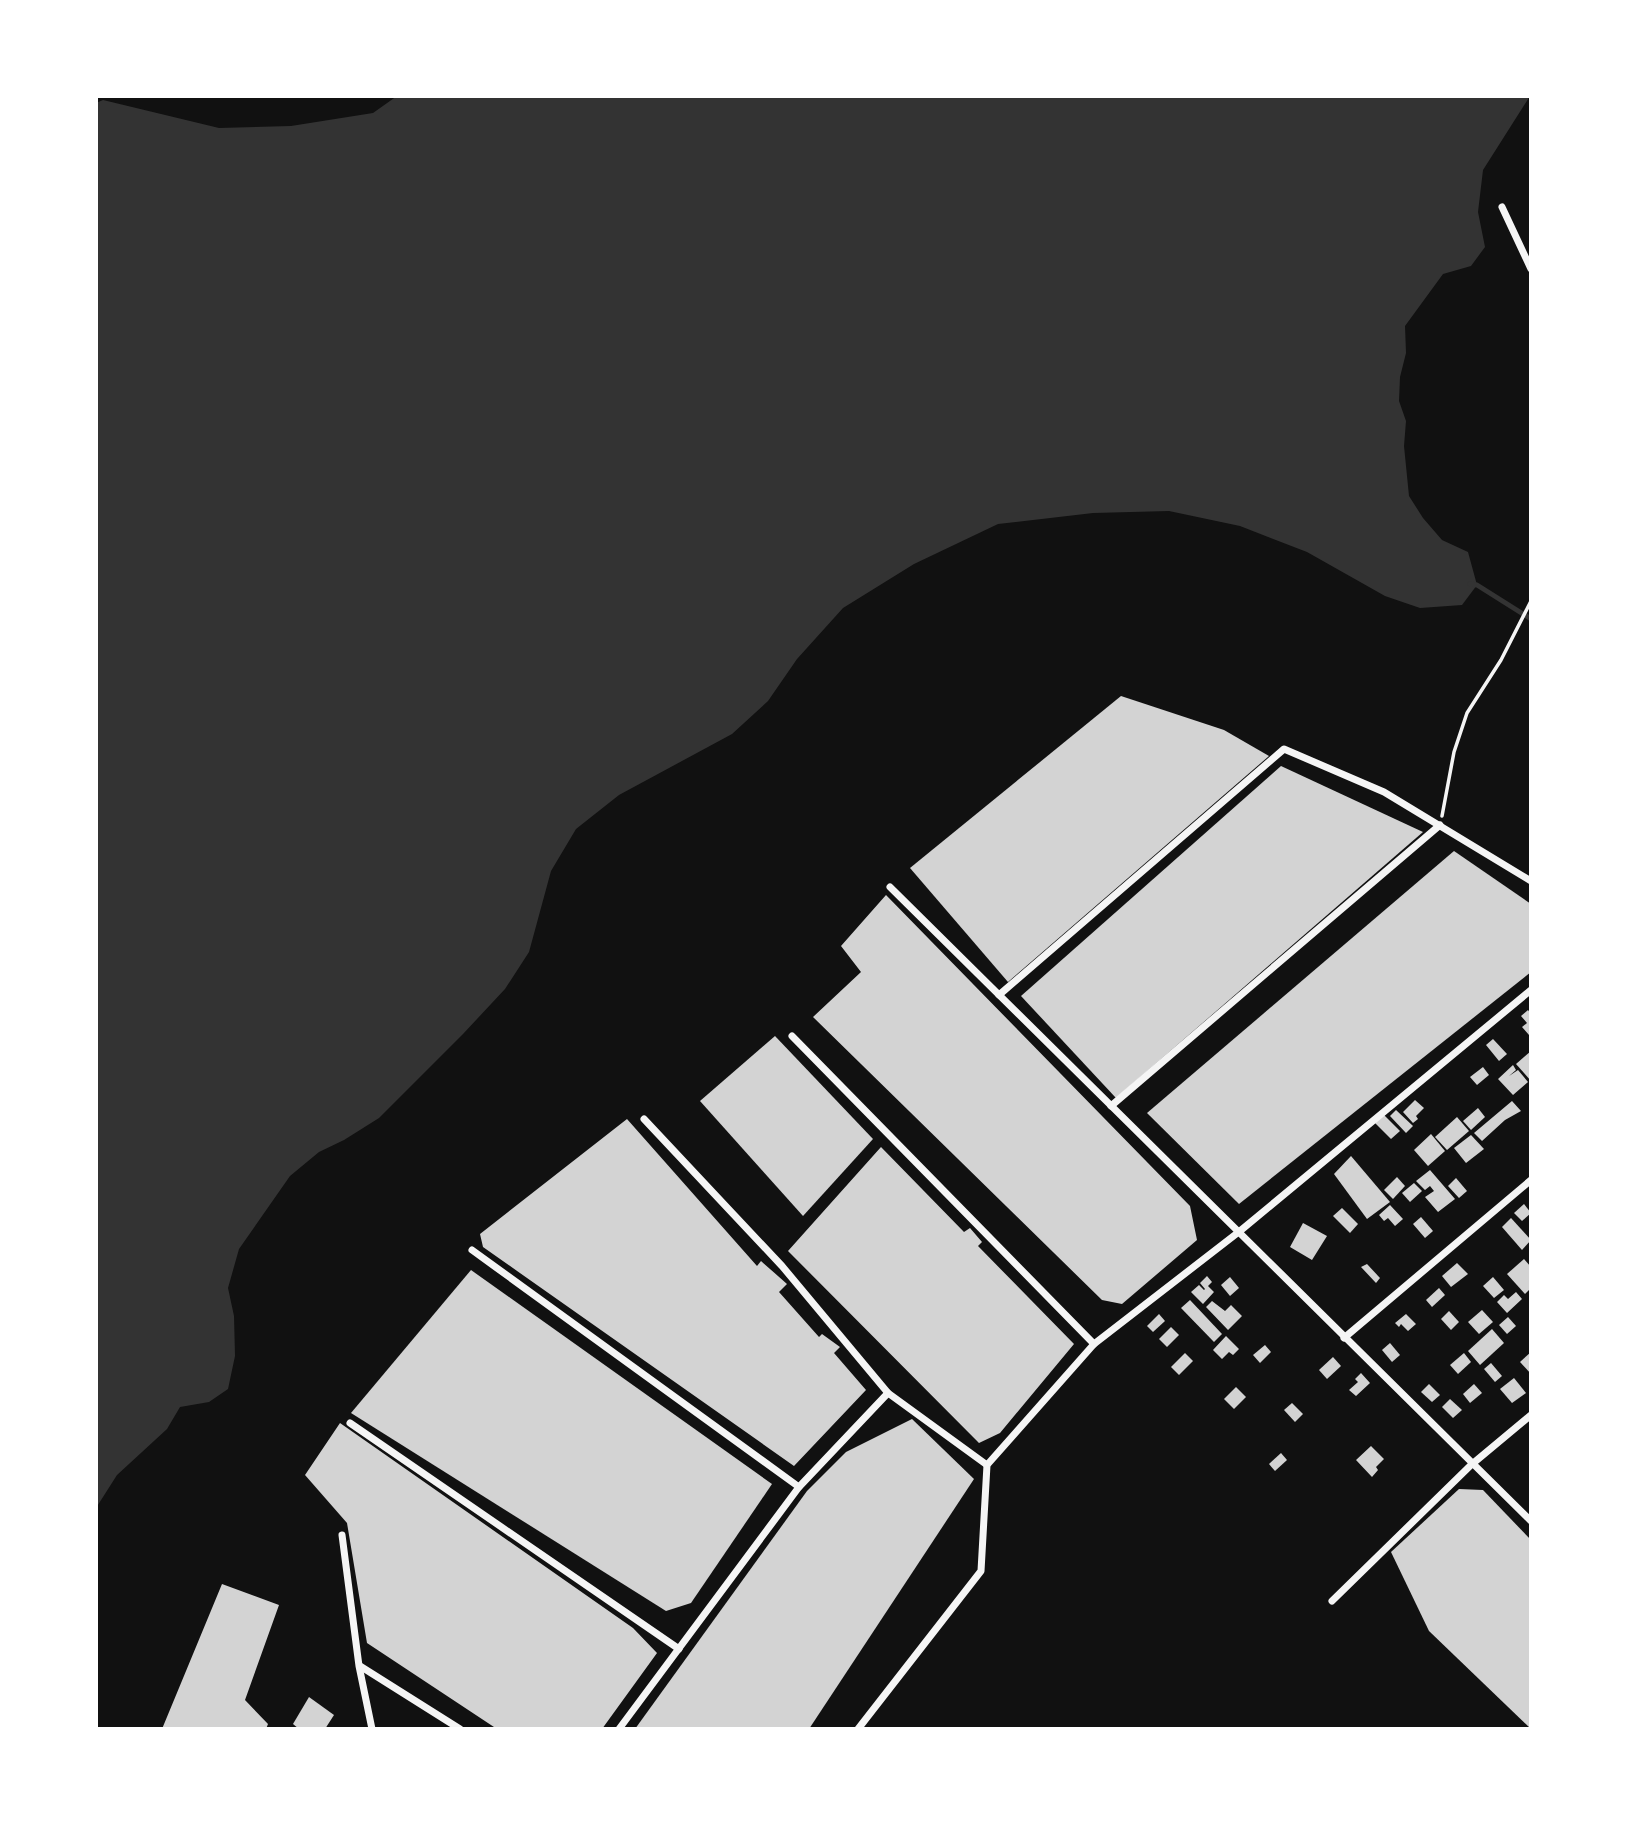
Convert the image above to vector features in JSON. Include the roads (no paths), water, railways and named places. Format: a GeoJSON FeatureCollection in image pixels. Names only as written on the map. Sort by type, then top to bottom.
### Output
{"type":"FeatureCollection","features":[{"type":"Feature","properties":{"kind":"street"},"geometry":{"type":"LineString","coordinates":[[1502,207],[1531,269]]}},
{"type":"Feature","properties":{"kind":"street"},"geometry":{"type":"LineString","coordinates":[[999,996],[1284,749],[1384,792],[1531,881]]}},
{"type":"Feature","properties":{"kind":"street"},"geometry":{"type":"LineString","coordinates":[[1111,1106],[1440,825]]}},
{"type":"Feature","properties":{"kind":"street"},"geometry":{"type":"LineString","coordinates":[[890,887],[1240,1231],[1471,1465],[1531,1521]]}},
{"type":"Feature","properties":{"kind":"street"},"geometry":{"type":"LineString","coordinates":[[858,1729],[981,1571],[986,1465],[1094,1344],[1240,1231],[1531,990]]}},
{"type":"Feature","properties":{"kind":"street"},"geometry":{"type":"LineString","coordinates":[[792,1036],[1094,1344]]}},
{"type":"Feature","properties":{"kind":"street"},"geometry":{"type":"LineString","coordinates":[[644,1119],[782,1266],[888,1393],[986,1465]]}},
{"type":"Feature","properties":{"kind":"street"},"geometry":{"type":"LineString","coordinates":[[1344,1338],[1531,1180]]}},
{"type":"Feature","properties":{"kind":"street"},"geometry":{"type":"LineString","coordinates":[[472,1250],[799,1487]]}},
{"type":"Feature","properties":{"kind":"street"},"geometry":{"type":"LineString","coordinates":[[619,1729],[799,1487],[888,1393]]}},
{"type":"Feature","properties":{"kind":"street"},"geometry":{"type":"LineString","coordinates":[[1332,1601],[1471,1465],[1531,1415]]}},
{"type":"Feature","properties":{"kind":"street"},"geometry":{"type":"LineString","coordinates":[[350,1423],[678,1649]]}},
{"type":"Feature","properties":{"kind":"street"},"geometry":{"type":"LineString","coordinates":[[342,1535],[359,1666],[372,1729]]}},
{"type":"Feature","properties":{"kind":"street"},"geometry":{"type":"LineString","coordinates":[[359,1666],[460,1729]]}},
{"type":"Feature","properties":{"kind":"waterway"},"geometry":{"type":"LineString","coordinates":[[1470,584],[1477,585],[1531,619]]}}]}
